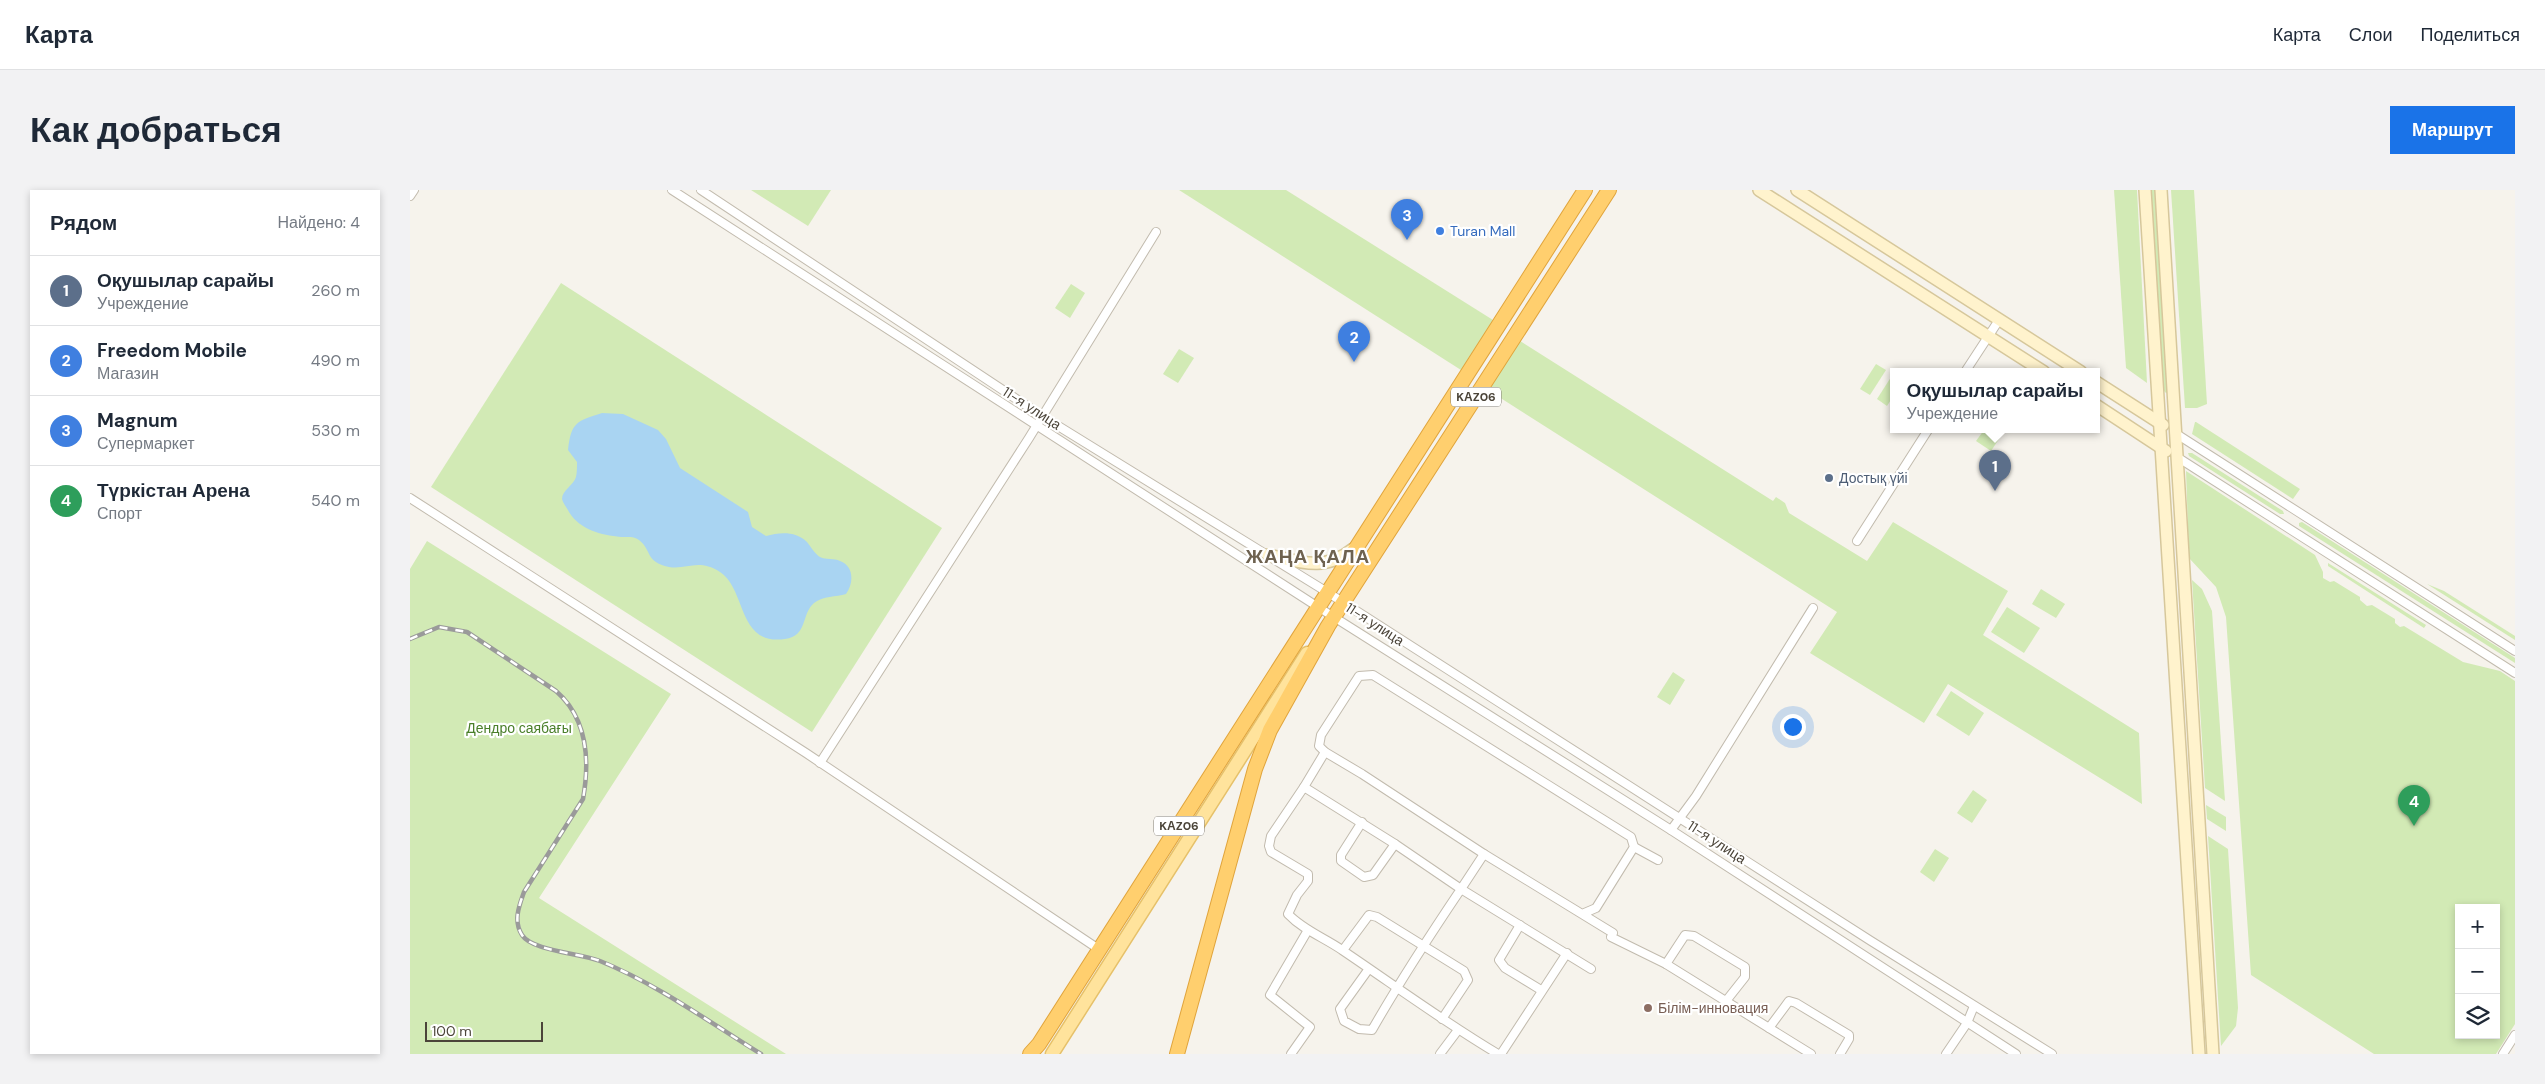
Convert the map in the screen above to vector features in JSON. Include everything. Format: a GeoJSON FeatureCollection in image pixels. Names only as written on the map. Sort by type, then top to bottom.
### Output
{"type":"FeatureCollection","features":[{"type":"Feature","properties":{"kind":"highway","name":"KАZ06"},"geometry":{"type":"LineString","coordinates":[[1034,1051],[1585,190]]}},
{"type":"Feature","properties":{"kind":"highway","name":"KАZ06"},"geometry":{"type":"LineString","coordinates":[[1177,1054],[1255,769],[1270,730],[1331,621],[1609,190]]}},
{"type":"Feature","properties":{"kind":"main road"},"geometry":{"type":"LineString","coordinates":[[1759,190],[2038,368]]}},
{"type":"Feature","properties":{"kind":"main road"},"geometry":{"type":"LineString","coordinates":[[1797,190],[2075,368]]}},
{"type":"Feature","properties":{"kind":"main road"},"geometry":{"type":"LineString","coordinates":[[2145,190],[2198,1054]]}},
{"type":"Feature","properties":{"kind":"main road"},"geometry":{"type":"LineString","coordinates":[[2161,190],[2214,1054]]}},
{"type":"Feature","properties":{"kind":"main road"},"geometry":{"type":"LineString","coordinates":[[2100,385],[2175,433]]}},
{"type":"Feature","properties":{"kind":"main road"},"geometry":{"type":"LineString","coordinates":[[2100,408],[2177,457]]}},
{"type":"Feature","properties":{"kind":"main road"},"geometry":{"type":"LineString","coordinates":[[1268,555],[1304,562],[1328,564],[1342,558],[1357,546]]}},
{"type":"Feature","properties":{"kind":"main road","name":"KАZ06"},"geometry":{"type":"LineString","coordinates":[[1052,1054],[1290,677],[1331,621]]}},
{"type":"Feature","properties":{"kind":"street"},"geometry":{"type":"LineString","coordinates":[[410,196],[414,190]]}},
{"type":"Feature","properties":{"kind":"street","name":"11-я улица"},"geometry":{"type":"LineString","coordinates":[[672,190],[1318,607],[1331,621],[1671,830],[2016,1054]]}},
{"type":"Feature","properties":{"kind":"street","name":"11-я улица"},"geometry":{"type":"LineString","coordinates":[[701,190],[1042,416],[1327,592],[2052,1054]]}},
{"type":"Feature","properties":{"kind":"street"},"geometry":{"type":"LineString","coordinates":[[820,763],[1042,416],[1156,232]]}},
{"type":"Feature","properties":{"kind":"street"},"geometry":{"type":"LineString","coordinates":[[1968,368],[1999,320]]}},
{"type":"Feature","properties":{"kind":"street"},"geometry":{"type":"LineString","coordinates":[[1857,541],[1926,433]]}},
{"type":"Feature","properties":{"kind":"street"},"geometry":{"type":"LineString","coordinates":[[2175,433],[2515,651]]}},
{"type":"Feature","properties":{"kind":"street"},"geometry":{"type":"LineString","coordinates":[[2177,457],[2515,673]]}},
{"type":"Feature","properties":{"kind":"street"},"geometry":{"type":"LineString","coordinates":[[410,498],[820,763],[1100,950]]}},
{"type":"Feature","properties":{"kind":"street"},"geometry":{"type":"LineString","coordinates":[[1671,830],[1813,608]]}},
{"type":"Feature","properties":{"kind":"street"},"geometry":{"type":"LineString","coordinates":[[1658,860],[1634,847],[1631,837],[1373,675],[1359,676],[1321,735],[1319,746],[1325,752],[1484,854],[1582,914],[1612,935],[1666,964],[1811,1054]]}},
{"type":"Feature","properties":{"kind":"street"},"geometry":{"type":"LineString","coordinates":[[1325,752],[1271,836],[1269,846],[1271,852],[1308,874],[1308,880],[1297,895],[1288,914],[1308,930],[1342,950],[1368,970],[1458,1030],[1500,1054],[1567,953]]}},
{"type":"Feature","properties":{"kind":"street"},"geometry":{"type":"LineString","coordinates":[[1304,787],[1362,822],[1461,888],[1591,968]]}},
{"type":"Feature","properties":{"kind":"street"},"geometry":{"type":"LineString","coordinates":[[1362,822],[1341,855],[1341,861],[1364,877],[1373,875],[1395,844]]}},
{"type":"Feature","properties":{"kind":"street"},"geometry":{"type":"LineString","coordinates":[[1582,914],[1596,908],[1634,847]]}},
{"type":"Feature","properties":{"kind":"street"},"geometry":{"type":"LineString","coordinates":[[1368,970],[1340,1009],[1344,1021],[1359,1029],[1372,1030],[1422,946],[1484,854]]}},
{"type":"Feature","properties":{"kind":"street"},"geometry":{"type":"LineString","coordinates":[[1342,950],[1369,915],[1377,916],[1468,975],[1468,980],[1442,1019]]}},
{"type":"Feature","properties":{"kind":"street"},"geometry":{"type":"LineString","coordinates":[[1520,925],[1499,960],[1505,968],[1542,990]]}},
{"type":"Feature","properties":{"kind":"street"},"geometry":{"type":"LineString","coordinates":[[1291,1054],[1310,1027],[1270,995],[1308,930]]}},
{"type":"Feature","properties":{"kind":"street"},"geometry":{"type":"LineString","coordinates":[[1666,964],[1685,935],[1694,936],[1745,967],[1745,977],[1726,1001]]}},
{"type":"Feature","properties":{"kind":"street"},"geometry":{"type":"LineString","coordinates":[[1769,1028],[1789,1001],[1796,1003],[1850,1034],[1840,1054]]}},
{"type":"Feature","properties":{"kind":"street"},"geometry":{"type":"LineString","coordinates":[[1946,1054],[1967,1023],[1974,1006]]}},
{"type":"Feature","properties":{"kind":"street"},"geometry":{"type":"LineString","coordinates":[[1440,1054],[1458,1030]]}},
{"type":"Feature","properties":{"kind":"street"},"geometry":{"type":"LineString","coordinates":[[2503,1054],[2515,1036]]}},
{"type":"Feature","properties":{"kind":"green space"},"geometry":{"type":"Polygon","coordinates":[[[751,190],[831,190],[808,226],[751,190]]]}},
{"type":"Feature","properties":{"kind":"green space"},"geometry":{"type":"Polygon","coordinates":[[[1179,190],[1286,190],[1493,320],[1461,370],[1179,190]]]}},
{"type":"Feature","properties":{"kind":"green space"},"geometry":{"type":"Polygon","coordinates":[[[2114,190],[2137,190],[2147,383],[2126,368],[2114,190]]]}},
{"type":"Feature","properties":{"kind":"green space"},"geometry":{"type":"Polygon","coordinates":[[[2151,190],[2156,190],[2168,392],[2166,393],[2164,391],[2151,190]]]}},
{"type":"Feature","properties":{"kind":"green space"},"geometry":{"type":"Polygon","coordinates":[[[2171,190],[2194,190],[2207,404],[2197,408],[2185,408],[2171,190]]]}},
{"type":"Feature","properties":{"kind":"green space"},"geometry":{"type":"Polygon","coordinates":[[[561,283],[942,528],[812,732],[431,487],[561,283]]]}},
{"type":"Feature","properties":{"kind":"green space"},"geometry":{"type":"Polygon","coordinates":[[[1071,284],[1085,293],[1070,318],[1055,308],[1071,284]]]}},
{"type":"Feature","properties":{"kind":"green space"},"geometry":{"type":"Polygon","coordinates":[[[1517,339],[1773,501],[1776,497],[1785,503],[1789,513],[1867,561],[1893,522],[2008,591],[1983,635],[2139,733],[2142,804],[1948,684],[1924,723],[1810,653],[1837,612],[1488,390],[1517,339]]]}},
{"type":"Feature","properties":{"kind":"green space"},"geometry":{"type":"Polygon","coordinates":[[[1179,349],[1194,358],[1178,383],[1163,374],[1179,349]]]}},
{"type":"Feature","properties":{"kind":"green space"},"geometry":{"type":"Polygon","coordinates":[[[1876,364],[1886,370],[1870,395],[1860,389],[1876,364]]]}},
{"type":"Feature","properties":{"kind":"green space"},"geometry":{"type":"Polygon","coordinates":[[[1890,379],[1890,401],[1887,406],[1877,399],[1890,379]]]}},
{"type":"Feature","properties":{"kind":"green space"},"geometry":{"type":"Polygon","coordinates":[[[2195,422],[2300,489],[2293,499],[2192,434],[2195,422]]]}},
{"type":"Feature","properties":{"kind":"green space"},"geometry":{"type":"Polygon","coordinates":[[[1982,433],[2003,433],[1991,451],[1976,441],[1982,433]]]}},
{"type":"Feature","properties":{"kind":"green space"},"geometry":{"type":"Polygon","coordinates":[[[2188,453],[2192,453],[2283,511],[2284,514],[2280,514],[2189,456],[2188,453]]]}},
{"type":"Feature","properties":{"kind":"green space"},"geometry":{"type":"Polygon","coordinates":[[[2186,471],[2315,555],[2323,572],[2323,578],[2330,582],[2334,581],[2360,597],[2360,600],[2367,606],[2372,605],[2395,619],[2395,623],[2400,627],[2404,626],[2463,662],[2500,671],[2515,681],[2515,1024],[2496,1054],[2374,1054],[2251,975],[2226,617],[2216,587],[2189,558],[2186,471]]]}},
{"type":"Feature","properties":{"kind":"green space"},"geometry":{"type":"Polygon","coordinates":[[[2302,522],[2515,658],[2515,663],[2299,526],[2299,523],[2302,522]]]}},
{"type":"Feature","properties":{"kind":"green space","name":"Дендро саябағы"},"geometry":{"type":"Polygon","coordinates":[[[427,541],[671,694],[539,898],[786,1054],[410,1054],[410,569],[427,541]]]}},
{"type":"Feature","properties":{"kind":"green space"},"geometry":{"type":"Polygon","coordinates":[[[2328,563],[2426,625],[2424,628],[2328,566],[2328,563]]]}},
{"type":"Feature","properties":{"kind":"green space"},"geometry":{"type":"Polygon","coordinates":[[[2192,580],[2202,589],[2212,611],[2225,801],[2205,788],[2192,580]]]}},
{"type":"Feature","properties":{"kind":"green space"},"geometry":{"type":"Polygon","coordinates":[[[2427,584],[2444,591],[2515,636],[2515,640],[2427,584]]]}},
{"type":"Feature","properties":{"kind":"green space"},"geometry":{"type":"Polygon","coordinates":[[[2041,589],[2065,604],[2056,618],[2032,604],[2041,589]]]}},
{"type":"Feature","properties":{"kind":"green space"},"geometry":{"type":"Polygon","coordinates":[[[2007,607],[2040,628],[2024,653],[1991,632],[2007,607]]]}},
{"type":"Feature","properties":{"kind":"green space"},"geometry":{"type":"Polygon","coordinates":[[[1673,672],[1685,680],[1670,705],[1657,697],[1673,672]]]}},
{"type":"Feature","properties":{"kind":"green space"},"geometry":{"type":"Polygon","coordinates":[[[1951,691],[1984,713],[1969,736],[1936,715],[1951,691]]]}},
{"type":"Feature","properties":{"kind":"green space"},"geometry":{"type":"Polygon","coordinates":[[[1973,790],[1987,800],[1972,823],[1957,813],[1973,790]]]}},
{"type":"Feature","properties":{"kind":"green space"},"geometry":{"type":"Polygon","coordinates":[[[2206,805],[2226,817],[2226,831],[2207,819],[2206,805]]]}},
{"type":"Feature","properties":{"kind":"green space"},"geometry":{"type":"Polygon","coordinates":[[[2208,836],[2228,849],[2238,1008],[2236,1026],[2221,1046],[2208,836]]]}},
{"type":"Feature","properties":{"kind":"green space"},"geometry":{"type":"Polygon","coordinates":[[[1935,849],[1949,858],[1934,882],[1920,872],[1935,849]]]}},
{"type":"Feature","properties":{"kind":"water"},"geometry":{"type":"Polygon","coordinates":[[[602,413],[623,414],[658,430],[666,439],[680,468],[748,512],[752,527],[766,536],[782,533],[793,534],[803,538],[820,557],[845,563],[851,575],[849,590],[846,594],[825,598],[814,603],[797,634],[785,639],[770,639],[758,634],[750,626],[729,580],[720,572],[699,565],[675,568],[661,565],[652,559],[643,544],[637,539],[599,533],[579,523],[569,512],[562,499],[577,474],[577,462],[568,450],[569,441],[573,428],[577,424],[602,413]]]}},
{"type":"Feature","properties":{"kind":"railway"},"geometry":{"type":"LineString","coordinates":[[410,639],[439,627],[467,632],[556,691],[566,702],[580,727],[586,755],[583,799],[524,892],[517,919],[522,935],[536,945],[591,958],[621,970],[662,992],[761,1054]]}},
{"type":"Feature","properties":{"kind":"place","name":"Turan Mall"},"geometry":{"type":"Point","coordinates":[1440,231]}},
{"type":"Feature","properties":{"kind":"place","name":"Magnum"},"geometry":{"type":"Point","coordinates":[1407,240]}},
{"type":"Feature","properties":{"kind":"place","name":"Freedom Mobile"},"geometry":{"type":"Point","coordinates":[1354,362]}},
{"type":"Feature","properties":{"kind":"place","name":"Достық үйі"},"geometry":{"type":"Point","coordinates":[1829,478]}},
{"type":"Feature","properties":{"kind":"place","name":"Оқушылар сарайы"},"geometry":{"type":"Point","coordinates":[1995,491]}},
{"type":"Feature","properties":{"kind":"place","name":"Түркістан Арена"},"geometry":{"type":"Point","coordinates":[2414,826]}},
{"type":"Feature","properties":{"kind":"place","name":"Білім-инновация"},"geometry":{"type":"Point","coordinates":[1648,1008]}},
{"type":"Feature","properties":{"kind":"district","name":"ЖАҢА ҚАЛА"},"geometry":{"type":"Point","coordinates":[1308,556]}}]}
